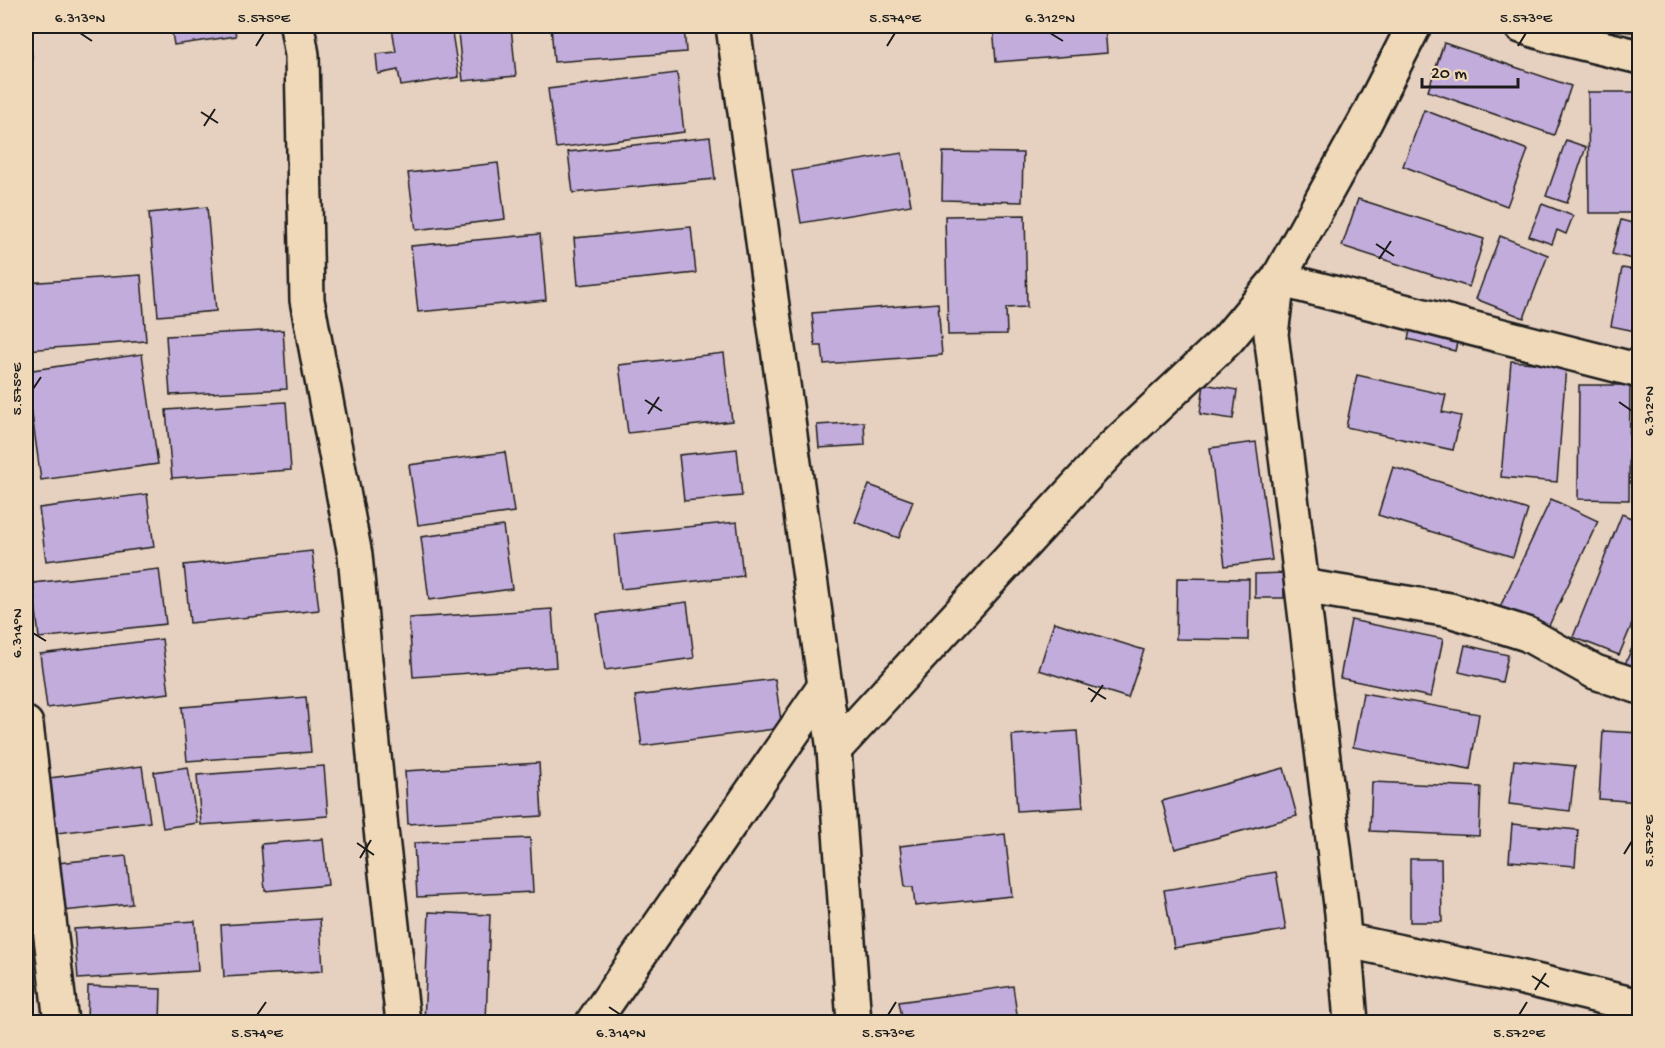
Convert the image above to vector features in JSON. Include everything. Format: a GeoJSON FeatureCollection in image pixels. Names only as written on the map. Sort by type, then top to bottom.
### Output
{"type":"FeatureCollection","features":[{"type":"Feature","properties":{"kind":"street"},"geometry":{"type":"LineString","coordinates":[[297,26],[302,55],[307,300],[355,555],[381,829],[403,1023]]}},
{"type":"Feature","properties":{"kind":"street"},"geometry":{"type":"LineString","coordinates":[[733,26],[834,750],[854,1023]]}},
{"type":"Feature","properties":{"kind":"street"},"geometry":{"type":"LineString","coordinates":[[834,750],[1112,448],[1227,340],[1278,279],[1365,122],[1414,26]]}},
{"type":"Feature","properties":{"kind":"street"},"geometry":{"type":"LineString","coordinates":[[1521,26],[1640,57]]}},
{"type":"Feature","properties":{"kind":"street"},"geometry":{"type":"LineString","coordinates":[[1278,279],[1640,371]]}},
{"type":"Feature","properties":{"kind":"street"},"geometry":{"type":"LineString","coordinates":[[1278,279],[1271,334],[1344,940],[1351,1023]]}},
{"type":"Feature","properties":{"kind":"street"},"geometry":{"type":"LineString","coordinates":[[1302,586],[1450,610],[1527,634],[1595,672],[1640,687]]}},
{"type":"Feature","properties":{"kind":"street"},"geometry":{"type":"LineString","coordinates":[[593,1023],[825,686]]}},
{"type":"Feature","properties":{"kind":"street"},"geometry":{"type":"LineString","coordinates":[[26,724],[61,1023]]}},
{"type":"Feature","properties":{"kind":"street"},"geometry":{"type":"LineString","coordinates":[[1344,940],[1520,977],[1640,1006]]}},
{"type":"Feature","properties":{"kind":"building"},"geometry":{"type":"Polygon","coordinates":[[[26,26],[28,26],[32,58],[26,59],[26,26]]]}},
{"type":"Feature","properties":{"kind":"building"},"geometry":{"type":"Polygon","coordinates":[[[171,26],[234,26],[236,36],[174,45],[171,26]]]}},
{"type":"Feature","properties":{"kind":"building"},"geometry":{"type":"Polygon","coordinates":[[[451,26],[459,77],[401,86],[398,70],[378,74],[376,54],[396,52],[392,28],[451,26]]]}},
{"type":"Feature","properties":{"kind":"building"},"geometry":{"type":"Polygon","coordinates":[[[551,26],[684,26],[686,52],[554,62],[551,26]]]}},
{"type":"Feature","properties":{"kind":"building"},"geometry":{"type":"Polygon","coordinates":[[[993,26],[1105,26],[1107,53],[996,62],[993,26]]]}},
{"type":"Feature","properties":{"kind":"building"},"geometry":{"type":"Polygon","coordinates":[[[1568,26],[1640,26],[1640,33],[1568,26]]]}},
{"type":"Feature","properties":{"kind":"building"},"geometry":{"type":"Polygon","coordinates":[[[511,27],[516,76],[463,81],[458,32],[511,27]]]}},
{"type":"Feature","properties":{"kind":"building"},"geometry":{"type":"Polygon","coordinates":[[[1444,43],[1571,86],[1554,135],[1428,91],[1444,43]]]}},
{"type":"Feature","properties":{"kind":"building"},"geometry":{"type":"Polygon","coordinates":[[[677,73],[684,132],[556,148],[548,89],[677,73]]]}},
{"type":"Feature","properties":{"kind":"building"},"geometry":{"type":"Polygon","coordinates":[[[1588,92],[1639,92],[1640,213],[1589,213],[1588,92]]]}},
{"type":"Feature","properties":{"kind":"building"},"geometry":{"type":"Polygon","coordinates":[[[1424,110],[1528,150],[1507,206],[1403,166],[1424,110]]]}},
{"type":"Feature","properties":{"kind":"building"},"geometry":{"type":"Polygon","coordinates":[[[710,137],[715,179],[573,193],[568,152],[710,137]]]}},
{"type":"Feature","properties":{"kind":"building"},"geometry":{"type":"Polygon","coordinates":[[[1566,140],[1586,147],[1567,203],[1546,196],[1566,140]]]}},
{"type":"Feature","properties":{"kind":"building"},"geometry":{"type":"Polygon","coordinates":[[[943,152],[1023,153],[1022,202],[942,200],[943,152]]]}},
{"type":"Feature","properties":{"kind":"building"},"geometry":{"type":"Polygon","coordinates":[[[902,153],[911,205],[801,223],[792,171],[902,153]]]}},
{"type":"Feature","properties":{"kind":"building"},"geometry":{"type":"Polygon","coordinates":[[[498,163],[505,219],[416,230],[408,173],[498,163]]]}},
{"type":"Feature","properties":{"kind":"building"},"geometry":{"type":"Polygon","coordinates":[[[1358,199],[1484,239],[1469,287],[1342,246],[1358,199]]]}},
{"type":"Feature","properties":{"kind":"building"},"geometry":{"type":"Polygon","coordinates":[[[1542,204],[1573,216],[1566,234],[1557,230],[1552,244],[1529,236],[1542,204]]]}},
{"type":"Feature","properties":{"kind":"building"},"geometry":{"type":"Polygon","coordinates":[[[207,207],[216,311],[158,316],[149,213],[207,207]]]}},
{"type":"Feature","properties":{"kind":"building"},"geometry":{"type":"Polygon","coordinates":[[[1025,215],[1027,307],[1006,308],[1007,334],[948,335],[945,216],[1025,215]]]}},
{"type":"Feature","properties":{"kind":"building"},"geometry":{"type":"Polygon","coordinates":[[[1621,220],[1640,225],[1640,261],[1612,254],[1621,220]]]}},
{"type":"Feature","properties":{"kind":"building"},"geometry":{"type":"Polygon","coordinates":[[[691,227],[696,273],[578,285],[574,238],[691,227]]]}},
{"type":"Feature","properties":{"kind":"building"},"geometry":{"type":"Polygon","coordinates":[[[540,234],[546,300],[418,312],[411,246],[540,234]]]}},
{"type":"Feature","properties":{"kind":"building"},"geometry":{"type":"Polygon","coordinates":[[[1500,236],[1548,255],[1524,318],[1476,299],[1500,236]]]}},
{"type":"Feature","properties":{"kind":"building"},"geometry":{"type":"Polygon","coordinates":[[[1622,268],[1640,271],[1640,332],[1611,326],[1622,268]]]}},
{"type":"Feature","properties":{"kind":"building"},"geometry":{"type":"Polygon","coordinates":[[[141,275],[146,341],[26,350],[26,283],[141,275]]]}},
{"type":"Feature","properties":{"kind":"building"},"geometry":{"type":"Polygon","coordinates":[[[938,303],[942,355],[824,364],[822,346],[815,346],[812,313],[938,303]]]}},
{"type":"Feature","properties":{"kind":"building"},"geometry":{"type":"Polygon","coordinates":[[[1412,322],[1459,334],[1455,351],[1408,339],[1412,322]]]}},
{"type":"Feature","properties":{"kind":"building"},"geometry":{"type":"Polygon","coordinates":[[[283,330],[287,389],[170,395],[166,336],[283,330]]]}},
{"type":"Feature","properties":{"kind":"building"},"geometry":{"type":"Polygon","coordinates":[[[724,353],[732,421],[628,433],[619,365],[724,353]]]}},
{"type":"Feature","properties":{"kind":"building"},"geometry":{"type":"Polygon","coordinates":[[[142,354],[158,464],[41,480],[26,371],[142,354]]]}},
{"type":"Feature","properties":{"kind":"building"},"geometry":{"type":"Polygon","coordinates":[[[1511,361],[1566,366],[1557,482],[1501,477],[1511,361]]]}},
{"type":"Feature","properties":{"kind":"building"},"geometry":{"type":"Polygon","coordinates":[[[1357,375],[1446,395],[1442,412],[1461,416],[1453,450],[1346,427],[1357,375]]]}},
{"type":"Feature","properties":{"kind":"building"},"geometry":{"type":"Polygon","coordinates":[[[1204,384],[1237,390],[1233,419],[1200,414],[1204,384]]]}},
{"type":"Feature","properties":{"kind":"building"},"geometry":{"type":"Polygon","coordinates":[[[1579,385],[1630,385],[1629,500],[1578,499],[1579,385]]]}},
{"type":"Feature","properties":{"kind":"building"},"geometry":{"type":"Polygon","coordinates":[[[286,402],[291,470],[172,478],[166,410],[286,402]]]}},
{"type":"Feature","properties":{"kind":"building"},"geometry":{"type":"Polygon","coordinates":[[[864,422],[865,445],[819,448],[817,425],[864,422]]]}},
{"type":"Feature","properties":{"kind":"building"},"geometry":{"type":"Polygon","coordinates":[[[1256,442],[1272,560],[1225,566],[1210,448],[1256,442]]]}},
{"type":"Feature","properties":{"kind":"building"},"geometry":{"type":"Polygon","coordinates":[[[737,449],[742,496],[684,501],[679,455],[737,449]]]}},
{"type":"Feature","properties":{"kind":"building"},"geometry":{"type":"Polygon","coordinates":[[[505,452],[514,512],[418,525],[409,465],[505,452]]]}},
{"type":"Feature","properties":{"kind":"building"},"geometry":{"type":"Polygon","coordinates":[[[1393,467],[1528,510],[1513,557],[1378,515],[1393,467]]]}},
{"type":"Feature","properties":{"kind":"building"},"geometry":{"type":"Polygon","coordinates":[[[869,485],[913,501],[899,538],[855,522],[869,485]]]}},
{"type":"Feature","properties":{"kind":"building"},"geometry":{"type":"Polygon","coordinates":[[[147,494],[154,547],[46,561],[39,508],[147,494]]]}},
{"type":"Feature","properties":{"kind":"building"},"geometry":{"type":"Polygon","coordinates":[[[1551,499],[1598,521],[1546,632],[1499,609],[1551,499]]]}},
{"type":"Feature","properties":{"kind":"building"},"geometry":{"type":"Polygon","coordinates":[[[1622,514],[1640,522],[1640,605],[1619,655],[1573,637],[1622,514]]]}},
{"type":"Feature","properties":{"kind":"building"},"geometry":{"type":"Polygon","coordinates":[[[737,522],[743,576],[621,589],[615,534],[737,522]]]}},
{"type":"Feature","properties":{"kind":"building"},"geometry":{"type":"Polygon","coordinates":[[[503,526],[512,589],[429,600],[421,537],[503,526]]]}},
{"type":"Feature","properties":{"kind":"building"},"geometry":{"type":"Polygon","coordinates":[[[312,551],[319,610],[190,623],[184,565],[312,551]]]}},
{"type":"Feature","properties":{"kind":"building"},"geometry":{"type":"Polygon","coordinates":[[[159,569],[166,624],[39,638],[33,583],[159,569]]]}},
{"type":"Feature","properties":{"kind":"building"},"geometry":{"type":"Polygon","coordinates":[[[1284,573],[1284,598],[1255,598],[1255,574],[1284,573]]]}},
{"type":"Feature","properties":{"kind":"building"},"geometry":{"type":"Polygon","coordinates":[[[1177,578],[1249,579],[1248,640],[1176,639],[1177,578]]]}},
{"type":"Feature","properties":{"kind":"building"},"geometry":{"type":"Polygon","coordinates":[[[687,602],[694,658],[605,670],[597,614],[687,602]]]}},
{"type":"Feature","properties":{"kind":"building"},"geometry":{"type":"Polygon","coordinates":[[[552,609],[556,667],[413,677],[409,618],[552,609]]]}},
{"type":"Feature","properties":{"kind":"building"},"geometry":{"type":"Polygon","coordinates":[[[1351,620],[1443,639],[1431,697],[1340,678],[1351,620]]]}},
{"type":"Feature","properties":{"kind":"building"},"geometry":{"type":"Polygon","coordinates":[[[1054,622],[1144,650],[1128,698],[1039,670],[1054,622]]]}},
{"type":"Feature","properties":{"kind":"building"},"geometry":{"type":"Polygon","coordinates":[[[1640,630],[1640,669],[1625,664],[1640,630]]]}},
{"type":"Feature","properties":{"kind":"building"},"geometry":{"type":"Polygon","coordinates":[[[162,639],[169,693],[47,708],[40,654],[162,639]]]}},
{"type":"Feature","properties":{"kind":"building"},"geometry":{"type":"Polygon","coordinates":[[[1465,645],[1508,655],[1502,682],[1459,672],[1465,645]]]}},
{"type":"Feature","properties":{"kind":"building"},"geometry":{"type":"Polygon","coordinates":[[[775,679],[782,728],[642,746],[635,696],[775,679]]]}},
{"type":"Feature","properties":{"kind":"building"},"geometry":{"type":"Polygon","coordinates":[[[1363,693],[1479,714],[1470,769],[1353,747],[1363,693]]]}},
{"type":"Feature","properties":{"kind":"building"},"geometry":{"type":"Polygon","coordinates":[[[306,697],[311,752],[187,761],[182,707],[306,697]]]}},
{"type":"Feature","properties":{"kind":"building"},"geometry":{"type":"Polygon","coordinates":[[[1077,731],[1083,807],[1017,811],[1012,735],[1077,731]]]}},
{"type":"Feature","properties":{"kind":"building"},"geometry":{"type":"Polygon","coordinates":[[[1603,731],[1640,733],[1640,802],[1599,799],[1603,731]]]}},
{"type":"Feature","properties":{"kind":"building"},"geometry":{"type":"Polygon","coordinates":[[[1514,760],[1575,766],[1570,811],[1509,804],[1514,760]]]}},
{"type":"Feature","properties":{"kind":"building"},"geometry":{"type":"Polygon","coordinates":[[[539,763],[542,816],[408,824],[405,771],[539,763]]]}},
{"type":"Feature","properties":{"kind":"building"},"geometry":{"type":"Polygon","coordinates":[[[142,766],[150,822],[57,833],[50,778],[142,766]]]}},
{"type":"Feature","properties":{"kind":"building"},"geometry":{"type":"Polygon","coordinates":[[[324,766],[328,816],[201,825],[197,775],[324,766]]]}},
{"type":"Feature","properties":{"kind":"building"},"geometry":{"type":"Polygon","coordinates":[[[188,767],[197,823],[163,828],[154,772],[188,767]]]}},
{"type":"Feature","properties":{"kind":"building"},"geometry":{"type":"Polygon","coordinates":[[[1284,768],[1297,816],[1175,849],[1162,801],[1284,768]]]}},
{"type":"Feature","properties":{"kind":"building"},"geometry":{"type":"Polygon","coordinates":[[[1372,782],[1481,787],[1479,836],[1370,831],[1372,782]]]}},
{"type":"Feature","properties":{"kind":"building"},"geometry":{"type":"Polygon","coordinates":[[[1512,824],[1578,830],[1575,866],[1509,861],[1512,824]]]}},
{"type":"Feature","properties":{"kind":"building"},"geometry":{"type":"Polygon","coordinates":[[[1005,834],[1012,896],[915,906],[913,887],[905,887],[900,846],[1005,834]]]}},
{"type":"Feature","properties":{"kind":"building"},"geometry":{"type":"Polygon","coordinates":[[[530,838],[533,892],[417,897],[414,843],[530,838]]]}},
{"type":"Feature","properties":{"kind":"building"},"geometry":{"type":"Polygon","coordinates":[[[323,839],[328,885],[265,891],[261,844],[323,839]]]}},
{"type":"Feature","properties":{"kind":"building"},"geometry":{"type":"Polygon","coordinates":[[[126,856],[132,904],[63,911],[57,863],[126,856]]]}},
{"type":"Feature","properties":{"kind":"building"},"geometry":{"type":"Polygon","coordinates":[[[1410,859],[1441,859],[1442,922],[1410,922],[1410,859]]]}},
{"type":"Feature","properties":{"kind":"building"},"geometry":{"type":"Polygon","coordinates":[[[1276,872],[1286,930],[1174,948],[1164,890],[1276,872]]]}},
{"type":"Feature","properties":{"kind":"building"},"geometry":{"type":"Polygon","coordinates":[[[429,912],[490,915],[486,1022],[424,1022],[429,912]]]}},
{"type":"Feature","properties":{"kind":"building"},"geometry":{"type":"Polygon","coordinates":[[[320,919],[323,971],[224,977],[221,925],[320,919]]]}},
{"type":"Feature","properties":{"kind":"building"},"geometry":{"type":"Polygon","coordinates":[[[195,921],[198,971],[78,979],[74,929],[195,921]]]}},
{"type":"Feature","properties":{"kind":"building"},"geometry":{"type":"Polygon","coordinates":[[[88,986],[161,989],[160,1022],[87,1022],[88,986]]]}},
{"type":"Feature","properties":{"kind":"building"},"geometry":{"type":"Polygon","coordinates":[[[1013,986],[1018,1022],[903,1022],[899,1002],[1013,986]]]}}]}
